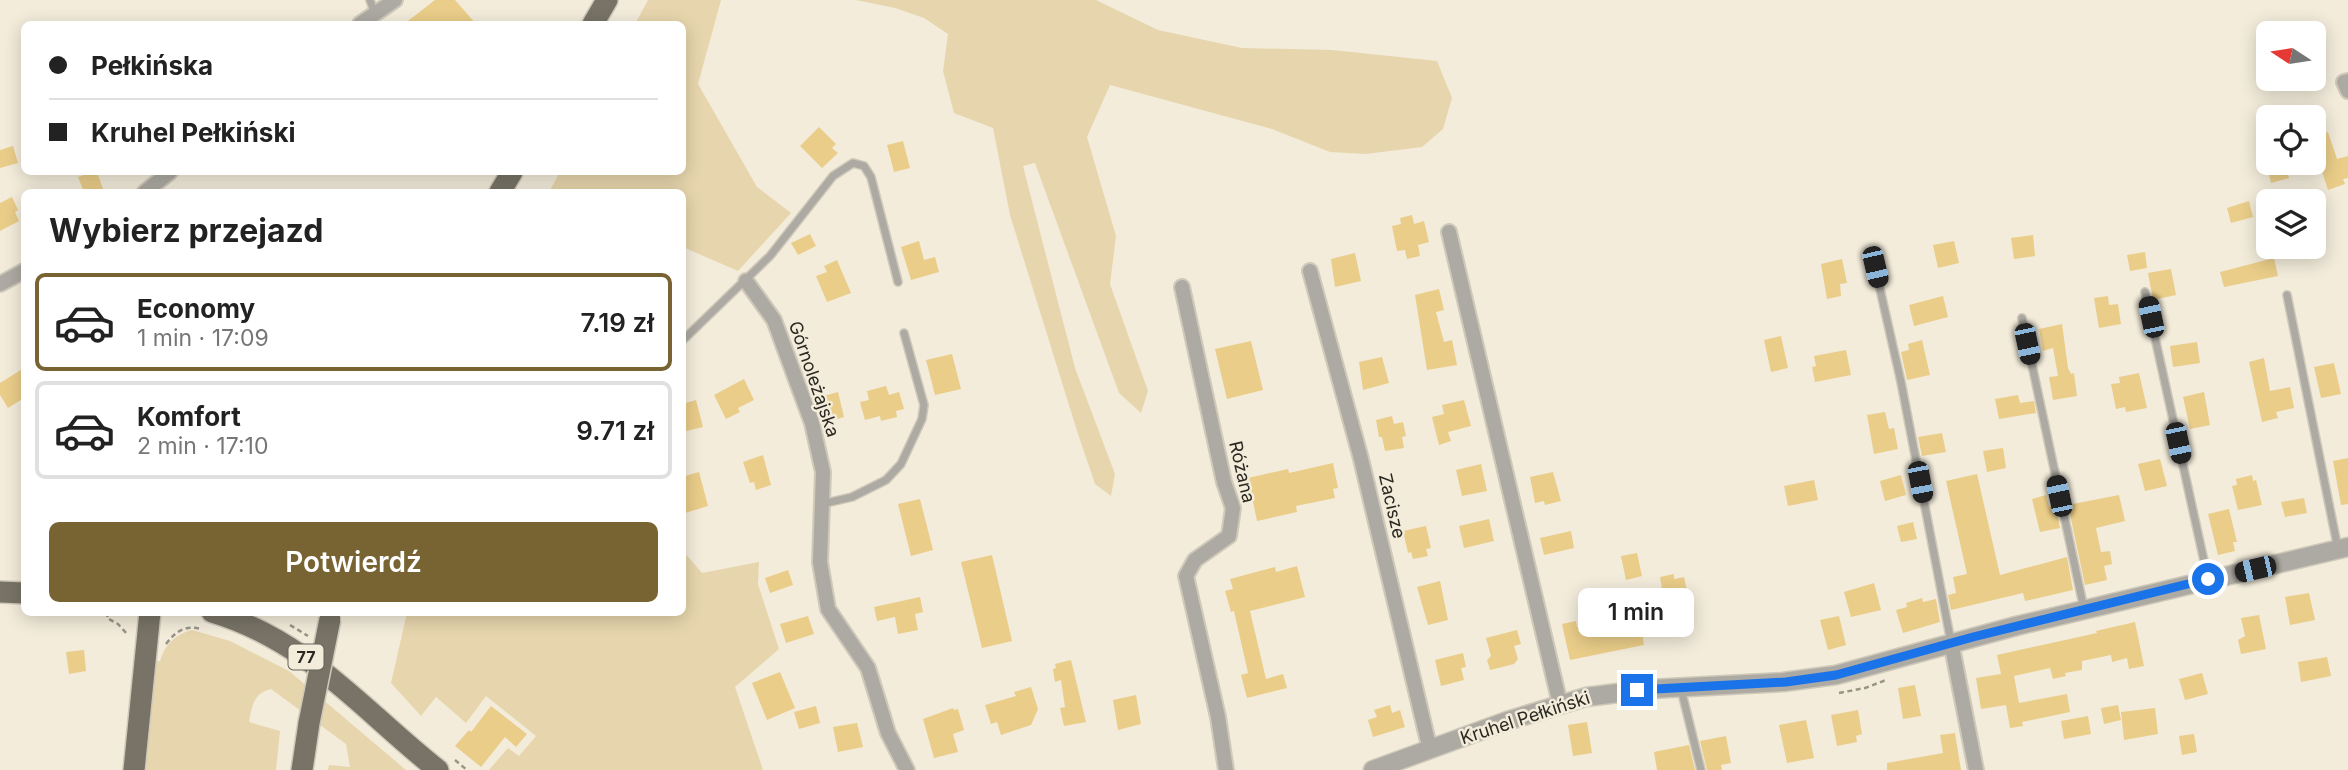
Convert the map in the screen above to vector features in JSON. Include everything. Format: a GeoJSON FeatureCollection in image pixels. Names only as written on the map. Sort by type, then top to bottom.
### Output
{"type":"FeatureCollection","features":[{"type":"Feature","properties":{"kind":"main road"},"geometry":{"type":"LineString","coordinates":[[595,21],[607,0]]}},
{"type":"Feature","properties":{"kind":"main road"},"geometry":{"type":"LineString","coordinates":[[0,592],[21,593]]}},
{"type":"Feature","properties":{"kind":"main road"},"geometry":{"type":"LineString","coordinates":[[134,770],[150,616]]}},
{"type":"Feature","properties":{"kind":"main road","name":"77"},"geometry":{"type":"LineString","coordinates":[[302,770],[331,616]]}},
{"type":"Feature","properties":{"kind":"main road","name":"77"},"geometry":{"type":"LineString","coordinates":[[209,621],[255,628],[309,659],[438,770]]}},
{"type":"Feature","properties":{"kind":"street"},"geometry":{"type":"LineString","coordinates":[[362,21],[373,7],[395,0]]}},
{"type":"Feature","properties":{"kind":"street"},"geometry":{"type":"LineString","coordinates":[[2348,81],[2344,82],[2348,91]]}},
{"type":"Feature","properties":{"kind":"street"},"geometry":{"type":"LineString","coordinates":[[149,189],[166,175]]}},
{"type":"Feature","properties":{"kind":"street"},"geometry":{"type":"LineString","coordinates":[[1448,232],[1560,704]]}},
{"type":"Feature","properties":{"kind":"street","name":"Zacisze"},"geometry":{"type":"LineString","coordinates":[[1310,271],[1361,460],[1430,750]]}},
{"type":"Feature","properties":{"kind":"street"},"geometry":{"type":"LineString","coordinates":[[0,284],[21,273]]}},
{"type":"Feature","properties":{"kind":"street","name":"Górnoleżajska"},"geometry":{"type":"LineString","coordinates":[[746,281],[774,320],[812,423],[823,472],[820,562],[828,609],[868,668],[888,733],[907,770]]}},
{"type":"Feature","properties":{"kind":"street","name":"Różana"},"geometry":{"type":"LineString","coordinates":[[1182,287],[1224,482],[1233,508],[1229,536],[1195,561],[1186,576],[1218,717],[1226,770]]}},
{"type":"Feature","properties":{"kind":"street","name":"Kruhel Pełkiński"},"geometry":{"type":"LineString","coordinates":[[1374,770],[1560,704],[1611,693],[1813,679],[1868,667],[1951,642],[2343,548]]}},
{"type":"Feature","properties":{"kind":"street"},"geometry":{"type":"LineString","coordinates":[[1951,642],[1976,770]]}},
{"type":"Feature","properties":{"kind":"lane"},"geometry":{"type":"LineString","coordinates":[[686,337],[770,256],[833,176],[853,163],[864,166],[872,177],[898,282]]}},
{"type":"Feature","properties":{"kind":"lane"},"geometry":{"type":"LineString","coordinates":[[1875,267],[1901,382],[1951,642]]}},
{"type":"Feature","properties":{"kind":"lane"},"geometry":{"type":"LineString","coordinates":[[2145,292],[2208,579]]}},
{"type":"Feature","properties":{"kind":"lane"},"geometry":{"type":"LineString","coordinates":[[2287,295],[2343,548]]}},
{"type":"Feature","properties":{"kind":"lane"},"geometry":{"type":"LineString","coordinates":[[2022,318],[2084,610]]}},
{"type":"Feature","properties":{"kind":"lane"},"geometry":{"type":"LineString","coordinates":[[822,504],[852,497],[886,480],[901,464],[922,419],[924,405],[904,333]]}},
{"type":"Feature","properties":{"kind":"lane"},"geometry":{"type":"LineString","coordinates":[[1680,688],[1701,770]]}},
{"type":"Feature","properties":{"kind":"path"},"geometry":{"type":"LineString","coordinates":[[107,616],[127,632],[131,642]]}},
{"type":"Feature","properties":{"kind":"path"},"geometry":{"type":"LineString","coordinates":[[160,650],[183,628],[209,621]]}},
{"type":"Feature","properties":{"kind":"shaded area"},"geometry":{"type":"Polygon","coordinates":[[[648,0],[721,0],[698,84],[757,187],[791,213],[738,271],[686,248],[686,189],[551,189],[558,175],[686,175],[686,21],[637,21],[648,0]]]}},
{"type":"Feature","properties":{"kind":"shaded area"},"geometry":{"type":"Polygon","coordinates":[[[856,0],[1096,0],[1158,30],[1242,48],[1332,50],[1437,61],[1452,98],[1443,129],[1422,147],[1366,154],[1330,152],[1272,129],[1110,85],[1087,137],[1116,236],[1110,284],[1148,391],[1141,413],[1119,393],[1035,163],[1023,166],[1075,368],[1115,474],[1111,496],[1095,484],[1077,431],[1010,215],[993,128],[954,113],[943,71],[948,34],[924,18],[895,8],[856,0]]]}},
{"type":"Feature","properties":{"kind":"shaded area"},"geometry":{"type":"Polygon","coordinates":[[[686,554],[702,573],[759,562],[758,584],[779,649],[735,687],[763,770],[489,770],[508,748],[519,756],[536,736],[486,696],[466,723],[436,697],[421,716],[391,683],[406,616],[686,616],[686,554]]]}},
{"type":"Feature","properties":{"kind":"shaded area"},"geometry":{"type":"Polygon","coordinates":[[[192,630],[230,641],[289,671],[406,770],[328,770],[329,765],[350,767],[346,744],[271,689],[257,697],[249,722],[280,731],[276,770],[146,770],[155,661],[160,661],[172,641],[192,630]]]}},
{"type":"Feature","properties":{"kind":"building"},"geometry":{"type":"Polygon","coordinates":[[[435,0],[455,0],[473,21],[408,21],[435,0]]]}},
{"type":"Feature","properties":{"kind":"building"},"geometry":{"type":"Polygon","coordinates":[[[819,127],[836,144],[832,148],[838,153],[822,168],[800,146],[819,127]]]}},
{"type":"Feature","properties":{"kind":"building"},"geometry":{"type":"Polygon","coordinates":[[[2328,132],[2337,159],[2348,156],[2348,178],[2343,179],[2345,184],[2328,190],[2323,175],[2326,175],[2328,132]]]}},
{"type":"Feature","properties":{"kind":"building"},"geometry":{"type":"Polygon","coordinates":[[[903,141],[910,168],[894,172],[887,145],[903,141]]]}},
{"type":"Feature","properties":{"kind":"building"},"geometry":{"type":"Polygon","coordinates":[[[13,146],[18,163],[0,168],[0,150],[13,146]]]}},
{"type":"Feature","properties":{"kind":"building"},"geometry":{"type":"Polygon","coordinates":[[[98,175],[103,189],[83,189],[78,177],[98,175]]]}},
{"type":"Feature","properties":{"kind":"building"},"geometry":{"type":"Polygon","coordinates":[[[2269,175],[2288,175],[2289,178],[2271,183],[2269,175]]]}},
{"type":"Feature","properties":{"kind":"building"},"geometry":{"type":"Polygon","coordinates":[[[12,197],[18,210],[15,212],[19,221],[0,231],[0,203],[12,197]]]}},
{"type":"Feature","properties":{"kind":"building"},"geometry":{"type":"Polygon","coordinates":[[[2249,201],[2253,217],[2231,223],[2227,208],[2249,201]]]}},
{"type":"Feature","properties":{"kind":"building"},"geometry":{"type":"Polygon","coordinates":[[[1412,215],[1414,224],[1424,221],[1429,242],[1418,245],[1420,256],[1407,259],[1405,250],[1397,251],[1392,226],[1401,224],[1400,218],[1412,215]]]}},
{"type":"Feature","properties":{"kind":"building"},"geometry":{"type":"Polygon","coordinates":[[[810,234],[816,246],[798,255],[791,243],[810,234]]]}},
{"type":"Feature","properties":{"kind":"building"},"geometry":{"type":"Polygon","coordinates":[[[2033,235],[2035,256],[2014,259],[2011,238],[2033,235]]]}},
{"type":"Feature","properties":{"kind":"building"},"geometry":{"type":"Polygon","coordinates":[[[919,241],[924,260],[935,257],[939,272],[911,280],[901,247],[919,241]]]}},
{"type":"Feature","properties":{"kind":"building"},"geometry":{"type":"Polygon","coordinates":[[[1954,241],[1959,263],[1938,268],[1933,245],[1954,241]]]}},
{"type":"Feature","properties":{"kind":"building"},"geometry":{"type":"Polygon","coordinates":[[[2145,252],[2147,268],[2130,271],[2127,255],[2145,252]]]}},
{"type":"Feature","properties":{"kind":"building"},"geometry":{"type":"Polygon","coordinates":[[[1355,253],[1361,281],[1335,287],[1331,259],[1355,253]]]}},
{"type":"Feature","properties":{"kind":"building"},"geometry":{"type":"Polygon","coordinates":[[[1842,259],[1847,283],[1840,284],[1841,296],[1827,299],[1821,264],[1842,259]]]}},
{"type":"Feature","properties":{"kind":"building"},"geometry":{"type":"Polygon","coordinates":[[[2274,259],[2278,276],[2224,287],[2220,272],[2274,259]]]}},
{"type":"Feature","properties":{"kind":"building"},"geometry":{"type":"Polygon","coordinates":[[[837,260],[851,293],[827,302],[816,276],[827,272],[824,266],[837,260]]]}},
{"type":"Feature","properties":{"kind":"building"},"geometry":{"type":"Polygon","coordinates":[[[2171,269],[2176,295],[2153,300],[2148,273],[2171,269]]]}},
{"type":"Feature","properties":{"kind":"building"},"geometry":{"type":"Polygon","coordinates":[[[1439,289],[1444,310],[1436,312],[1444,342],[1452,340],[1457,365],[1427,370],[1415,295],[1439,289]]]}},
{"type":"Feature","properties":{"kind":"building"},"geometry":{"type":"Polygon","coordinates":[[[1943,296],[1948,317],[1914,326],[1909,305],[1943,296]]]}},
{"type":"Feature","properties":{"kind":"building"},"geometry":{"type":"Polygon","coordinates":[[[2108,296],[2109,305],[2118,304],[2121,324],[2099,328],[2094,298],[2108,296]]]}},
{"type":"Feature","properties":{"kind":"building"},"geometry":{"type":"Polygon","coordinates":[[[2062,324],[2068,368],[2071,374],[2074,373],[2077,396],[2053,400],[2049,377],[2058,376],[2053,348],[2043,351],[2039,329],[2062,324]]]}},
{"type":"Feature","properties":{"kind":"building"},"geometry":{"type":"Polygon","coordinates":[[[1781,336],[1788,368],[1771,372],[1764,340],[1781,336]]]}},
{"type":"Feature","properties":{"kind":"building"},"geometry":{"type":"Polygon","coordinates":[[[1922,340],[1930,375],[1907,380],[1901,352],[1909,350],[1908,344],[1922,340]]]}},
{"type":"Feature","properties":{"kind":"building"},"geometry":{"type":"Polygon","coordinates":[[[1251,341],[1263,390],[1227,399],[1215,349],[1251,341]]]}},
{"type":"Feature","properties":{"kind":"building"},"geometry":{"type":"Polygon","coordinates":[[[2197,342],[2200,363],[2173,367],[2170,346],[2197,342]]]}},
{"type":"Feature","properties":{"kind":"building"},"geometry":{"type":"Polygon","coordinates":[[[1846,350],[1851,375],[1815,382],[1812,367],[1816,366],[1814,356],[1846,350]]]}},
{"type":"Feature","properties":{"kind":"building"},"geometry":{"type":"Polygon","coordinates":[[[952,354],[961,389],[935,395],[926,360],[952,354]]]}},
{"type":"Feature","properties":{"kind":"building"},"geometry":{"type":"Polygon","coordinates":[[[1382,357],[1389,383],[1363,390],[1359,362],[1382,357]]]}},
{"type":"Feature","properties":{"kind":"building"},"geometry":{"type":"Polygon","coordinates":[[[2264,358],[2270,391],[2290,387],[2294,408],[2276,412],[2278,418],[2262,422],[2249,362],[2264,358]]]}},
{"type":"Feature","properties":{"kind":"building"},"geometry":{"type":"Polygon","coordinates":[[[2334,363],[2341,394],[2321,398],[2314,367],[2334,363]]]}},
{"type":"Feature","properties":{"kind":"building"},"geometry":{"type":"Polygon","coordinates":[[[21,370],[21,400],[8,408],[0,395],[0,383],[21,370]]]}},
{"type":"Feature","properties":{"kind":"building"},"geometry":{"type":"Polygon","coordinates":[[[2139,373],[2147,408],[2126,412],[2125,407],[2116,409],[2111,384],[2120,383],[2119,377],[2139,373]]]}},
{"type":"Feature","properties":{"kind":"building"},"geometry":{"type":"Polygon","coordinates":[[[744,379],[754,400],[738,408],[740,412],[726,419],[714,395],[744,379]]]}},
{"type":"Feature","properties":{"kind":"building"},"geometry":{"type":"Polygon","coordinates":[[[886,386],[889,395],[899,392],[904,409],[896,411],[897,417],[881,421],[880,416],[865,420],[860,402],[869,400],[867,391],[886,386]]]}},
{"type":"Feature","properties":{"kind":"building"},"geometry":{"type":"Polygon","coordinates":[[[838,392],[844,417],[827,422],[820,397],[838,392]]]}},
{"type":"Feature","properties":{"kind":"building"},"geometry":{"type":"Polygon","coordinates":[[[2204,392],[2210,425],[2190,429],[2183,397],[2204,392]]]}},
{"type":"Feature","properties":{"kind":"building"},"geometry":{"type":"Polygon","coordinates":[[[2018,395],[2020,403],[2034,401],[2036,413],[1999,419],[1995,399],[2018,395]]]}},
{"type":"Feature","properties":{"kind":"building"},"geometry":{"type":"Polygon","coordinates":[[[696,400],[703,427],[686,431],[686,403],[696,400]]]}},
{"type":"Feature","properties":{"kind":"building"},"geometry":{"type":"Polygon","coordinates":[[[1464,400],[1471,426],[1448,432],[1451,441],[1439,445],[1432,417],[1444,414],[1442,405],[1464,400]]]}},
{"type":"Feature","properties":{"kind":"building"},"geometry":{"type":"Polygon","coordinates":[[[1885,412],[1889,429],[1894,428],[1898,449],[1874,454],[1867,415],[1885,412]]]}},
{"type":"Feature","properties":{"kind":"building"},"geometry":{"type":"Polygon","coordinates":[[[1392,416],[1394,424],[1403,422],[1406,436],[1402,437],[1404,448],[1385,451],[1376,420],[1392,416]]]}},
{"type":"Feature","properties":{"kind":"building"},"geometry":{"type":"Polygon","coordinates":[[[1942,433],[1946,452],[1922,456],[1918,437],[1942,433]]]}},
{"type":"Feature","properties":{"kind":"building"},"geometry":{"type":"Polygon","coordinates":[[[2003,448],[2006,468],[1987,472],[1983,451],[2003,448]]]}},
{"type":"Feature","properties":{"kind":"building"},"geometry":{"type":"Polygon","coordinates":[[[763,455],[771,485],[756,490],[754,482],[750,483],[743,462],[763,455]]]}},
{"type":"Feature","properties":{"kind":"building"},"geometry":{"type":"Polygon","coordinates":[[[2348,458],[2348,504],[2341,505],[2333,461],[2348,458]]]}},
{"type":"Feature","properties":{"kind":"building"},"geometry":{"type":"Polygon","coordinates":[[[2160,459],[2167,486],[2145,491],[2138,464],[2160,459]]]}},
{"type":"Feature","properties":{"kind":"building"},"geometry":{"type":"Polygon","coordinates":[[[1333,463],[1338,488],[1333,489],[1335,498],[1296,506],[1297,512],[1257,521],[1248,478],[1288,469],[1289,473],[1333,463]]]}},
{"type":"Feature","properties":{"kind":"building"},"geometry":{"type":"Polygon","coordinates":[[[1481,464],[1487,491],[1462,496],[1456,470],[1481,464]]]}},
{"type":"Feature","properties":{"kind":"building"},"geometry":{"type":"Polygon","coordinates":[[[699,472],[708,506],[686,513],[686,476],[699,472]]]}},
{"type":"Feature","properties":{"kind":"building"},"geometry":{"type":"Polygon","coordinates":[[[1553,472],[1561,501],[1545,505],[1544,501],[1535,503],[1530,477],[1553,472]]]}},
{"type":"Feature","properties":{"kind":"building"},"geometry":{"type":"Polygon","coordinates":[[[1977,474],[2000,575],[2067,557],[2073,590],[2025,601],[2023,593],[1951,610],[1948,595],[1956,593],[1953,577],[1967,574],[1946,481],[1977,474]]]}},
{"type":"Feature","properties":{"kind":"building"},"geometry":{"type":"Polygon","coordinates":[[[1901,475],[1906,495],[1885,501],[1880,481],[1901,475]]]}},
{"type":"Feature","properties":{"kind":"building"},"geometry":{"type":"Polygon","coordinates":[[[2252,475],[2253,481],[2256,480],[2262,505],[2238,510],[2232,486],[2237,485],[2236,479],[2252,475]]]}},
{"type":"Feature","properties":{"kind":"building"},"geometry":{"type":"Polygon","coordinates":[[[1814,480],[1818,500],[1788,506],[1784,486],[1814,480]]]}},
{"type":"Feature","properties":{"kind":"building"},"geometry":{"type":"Polygon","coordinates":[[[2046,495],[2049,507],[2056,507],[2060,528],[2040,532],[2032,499],[2046,495]]]}},
{"type":"Feature","properties":{"kind":"building"},"geometry":{"type":"Polygon","coordinates":[[[2119,495],[2125,521],[2096,528],[2101,552],[2110,551],[2112,564],[2104,566],[2107,580],[2085,585],[2068,505],[2119,495]]]}},
{"type":"Feature","properties":{"kind":"building"},"geometry":{"type":"Polygon","coordinates":[[[2304,498],[2307,513],[2285,517],[2281,502],[2304,498]]]}},
{"type":"Feature","properties":{"kind":"building"},"geometry":{"type":"Polygon","coordinates":[[[920,499],[933,550],[911,556],[898,504],[920,499]]]}},
{"type":"Feature","properties":{"kind":"building"},"geometry":{"type":"Polygon","coordinates":[[[2229,509],[2237,542],[2233,542],[2235,551],[2218,555],[2208,514],[2229,509]]]}},
{"type":"Feature","properties":{"kind":"building"},"geometry":{"type":"Polygon","coordinates":[[[1489,519],[1494,541],[1464,548],[1459,526],[1489,519]]]}},
{"type":"Feature","properties":{"kind":"building"},"geometry":{"type":"Polygon","coordinates":[[[1913,522],[1917,539],[1901,542],[1897,526],[1913,522]]]}},
{"type":"Feature","properties":{"kind":"building"},"geometry":{"type":"Polygon","coordinates":[[[1426,526],[1431,548],[1426,549],[1428,556],[1413,559],[1411,552],[1408,553],[1403,531],[1426,526]]]}},
{"type":"Feature","properties":{"kind":"building"},"geometry":{"type":"Polygon","coordinates":[[[1571,531],[1574,548],[1544,555],[1540,538],[1571,531]]]}},
{"type":"Feature","properties":{"kind":"building"},"geometry":{"type":"Polygon","coordinates":[[[1637,553],[1642,576],[1626,580],[1621,556],[1637,553]]]}},
{"type":"Feature","properties":{"kind":"building"},"geometry":{"type":"Polygon","coordinates":[[[992,555],[1012,641],[982,648],[961,562],[992,555]]]}},
{"type":"Feature","properties":{"kind":"building"},"geometry":{"type":"Polygon","coordinates":[[[1297,566],[1305,597],[1250,611],[1266,679],[1283,674],[1287,688],[1247,698],[1241,675],[1248,673],[1234,611],[1231,612],[1225,591],[1233,589],[1230,579],[1275,567],[1276,572],[1297,566]]]}},
{"type":"Feature","properties":{"kind":"building"},"geometry":{"type":"Polygon","coordinates":[[[788,570],[793,585],[770,593],[765,578],[788,570]]]}},
{"type":"Feature","properties":{"kind":"building"},"geometry":{"type":"Polygon","coordinates":[[[1674,574],[1674,579],[1684,577],[1688,596],[1679,598],[1685,624],[1669,627],[1660,577],[1674,574]]]}},
{"type":"Feature","properties":{"kind":"building"},"geometry":{"type":"Polygon","coordinates":[[[1440,581],[1448,620],[1428,625],[1417,587],[1440,581]]]}},
{"type":"Feature","properties":{"kind":"building"},"geometry":{"type":"Polygon","coordinates":[[[1874,583],[1881,610],[1851,617],[1844,592],[1874,583]]]}},
{"type":"Feature","properties":{"kind":"building"},"geometry":{"type":"Polygon","coordinates":[[[2309,593],[2315,620],[2290,625],[2285,597],[2309,593]]]}},
{"type":"Feature","properties":{"kind":"building"},"geometry":{"type":"Polygon","coordinates":[[[920,597],[923,612],[915,614],[918,630],[898,634],[895,617],[877,621],[874,607],[920,597]]]}},
{"type":"Feature","properties":{"kind":"building"},"geometry":{"type":"Polygon","coordinates":[[[1922,598],[1923,602],[1936,599],[1940,622],[1903,633],[1896,610],[1907,607],[1906,603],[1922,598]]]}},
{"type":"Feature","properties":{"kind":"building"},"geometry":{"type":"Polygon","coordinates":[[[1639,614],[1644,645],[1570,660],[1562,624],[1576,621],[1577,627],[1582,626],[1583,632],[1612,626],[1610,621],[1639,614]]]}},
{"type":"Feature","properties":{"kind":"building"},"geometry":{"type":"Polygon","coordinates":[[[2259,615],[2266,649],[2241,654],[2238,640],[2245,636],[2241,618],[2259,615]]]}},
{"type":"Feature","properties":{"kind":"building"},"geometry":{"type":"Polygon","coordinates":[[[808,616],[814,634],[786,643],[780,624],[808,616]]]}},
{"type":"Feature","properties":{"kind":"building"},"geometry":{"type":"Polygon","coordinates":[[[1839,616],[1846,645],[1828,650],[1820,620],[1839,616]]]}},
{"type":"Feature","properties":{"kind":"building"},"geometry":{"type":"Polygon","coordinates":[[[2135,622],[2144,666],[2129,669],[2127,658],[2112,662],[2111,655],[2082,661],[2082,670],[2065,673],[2066,676],[2053,679],[2050,668],[2014,676],[2019,703],[2067,694],[2070,712],[2022,722],[2023,726],[2010,728],[2006,705],[1981,709],[1976,678],[2001,674],[1997,655],[2135,622]]]}},
{"type":"Feature","properties":{"kind":"building"},"geometry":{"type":"Polygon","coordinates":[[[1517,630],[1521,644],[1514,646],[1518,659],[1514,664],[1490,670],[1487,660],[1491,656],[1486,638],[1517,630]]]}},
{"type":"Feature","properties":{"kind":"building"},"geometry":{"type":"Polygon","coordinates":[[[84,650],[86,671],[69,674],[66,652],[84,650]]]}},
{"type":"Feature","properties":{"kind":"building"},"geometry":{"type":"Polygon","coordinates":[[[1463,653],[1466,667],[1461,668],[1464,680],[1441,686],[1435,660],[1463,653]]]}},
{"type":"Feature","properties":{"kind":"building"},"geometry":{"type":"Polygon","coordinates":[[[2327,657],[2331,676],[2301,682],[2298,662],[2327,657]]]}},
{"type":"Feature","properties":{"kind":"building"},"geometry":{"type":"Polygon","coordinates":[[[1071,660],[1086,722],[1064,726],[1060,708],[1065,707],[1061,680],[1055,682],[1053,669],[1056,668],[1055,664],[1071,660]]]}},
{"type":"Feature","properties":{"kind":"building"},"geometry":{"type":"Polygon","coordinates":[[[780,672],[795,708],[767,720],[752,683],[780,672]]]}},
{"type":"Feature","properties":{"kind":"building"},"geometry":{"type":"Polygon","coordinates":[[[2202,673],[2208,694],[2185,700],[2179,679],[2202,673]]]}},
{"type":"Feature","properties":{"kind":"building"},"geometry":{"type":"Polygon","coordinates":[[[1915,685],[1921,716],[1903,719],[1898,688],[1915,685]]]}},
{"type":"Feature","properties":{"kind":"building"},"geometry":{"type":"Polygon","coordinates":[[[1031,687],[1038,709],[1031,725],[1001,735],[997,722],[991,724],[985,705],[1016,696],[1014,692],[1031,687]]]}},
{"type":"Feature","properties":{"kind":"building"},"geometry":{"type":"Polygon","coordinates":[[[1136,695],[1141,724],[1118,730],[1113,700],[1136,695]]]}},
{"type":"Feature","properties":{"kind":"building"},"geometry":{"type":"Polygon","coordinates":[[[1390,705],[1392,713],[1400,710],[1405,727],[1373,737],[1368,720],[1377,717],[1374,710],[1390,705]]]}},
{"type":"Feature","properties":{"kind":"building"},"geometry":{"type":"Polygon","coordinates":[[[2118,705],[2121,720],[2104,724],[2101,708],[2118,705]]]}},
{"type":"Feature","properties":{"kind":"building"},"geometry":{"type":"Polygon","coordinates":[[[491,706],[527,734],[516,747],[505,737],[481,767],[455,746],[469,730],[471,732],[491,706]]]}},
{"type":"Feature","properties":{"kind":"building"},"geometry":{"type":"Polygon","coordinates":[[[816,706],[820,723],[799,729],[794,712],[816,706]]]}},
{"type":"Feature","properties":{"kind":"building"},"geometry":{"type":"Polygon","coordinates":[[[953,708],[958,709],[964,730],[953,734],[958,752],[934,758],[923,719],[953,708]]]}},
{"type":"Feature","properties":{"kind":"building"},"geometry":{"type":"Polygon","coordinates":[[[2155,708],[2158,734],[2124,740],[2121,712],[2155,708]]]}},
{"type":"Feature","properties":{"kind":"building"},"geometry":{"type":"Polygon","coordinates":[[[1858,710],[1862,734],[1856,736],[1857,742],[1837,746],[1831,715],[1858,710]]]}},
{"type":"Feature","properties":{"kind":"building"},"geometry":{"type":"Polygon","coordinates":[[[2088,716],[2091,734],[2064,739],[2061,721],[2088,716]]]}},
{"type":"Feature","properties":{"kind":"building"},"geometry":{"type":"Polygon","coordinates":[[[1806,720],[1814,758],[1787,763],[1779,725],[1806,720]]]}},
{"type":"Feature","properties":{"kind":"building"},"geometry":{"type":"Polygon","coordinates":[[[1587,722],[1592,753],[1573,756],[1568,725],[1587,722]]]}},
{"type":"Feature","properties":{"kind":"building"},"geometry":{"type":"Polygon","coordinates":[[[857,723],[863,747],[838,752],[833,727],[857,723]]]}},
{"type":"Feature","properties":{"kind":"building"},"geometry":{"type":"Polygon","coordinates":[[[1955,733],[1961,770],[1887,770],[1887,763],[1943,753],[1940,735],[1955,733]]]}},
{"type":"Feature","properties":{"kind":"building"},"geometry":{"type":"Polygon","coordinates":[[[2194,734],[2197,752],[2182,755],[2179,736],[2194,734]]]}},
{"type":"Feature","properties":{"kind":"building"},"geometry":{"type":"Polygon","coordinates":[[[1726,736],[1731,763],[1721,765],[1722,770],[1707,770],[1700,741],[1726,736]]]}},
{"type":"Feature","properties":{"kind":"building"},"geometry":{"type":"Polygon","coordinates":[[[1689,745],[1695,770],[1657,770],[1654,752],[1689,745]]]}},
{"type":"Feature","properties":{"kind":"route"},"geometry":{"type":"LineString","coordinates":[[1637,690],[1786,682],[1836,675],[1951,642],[2208,579]]}}]}
